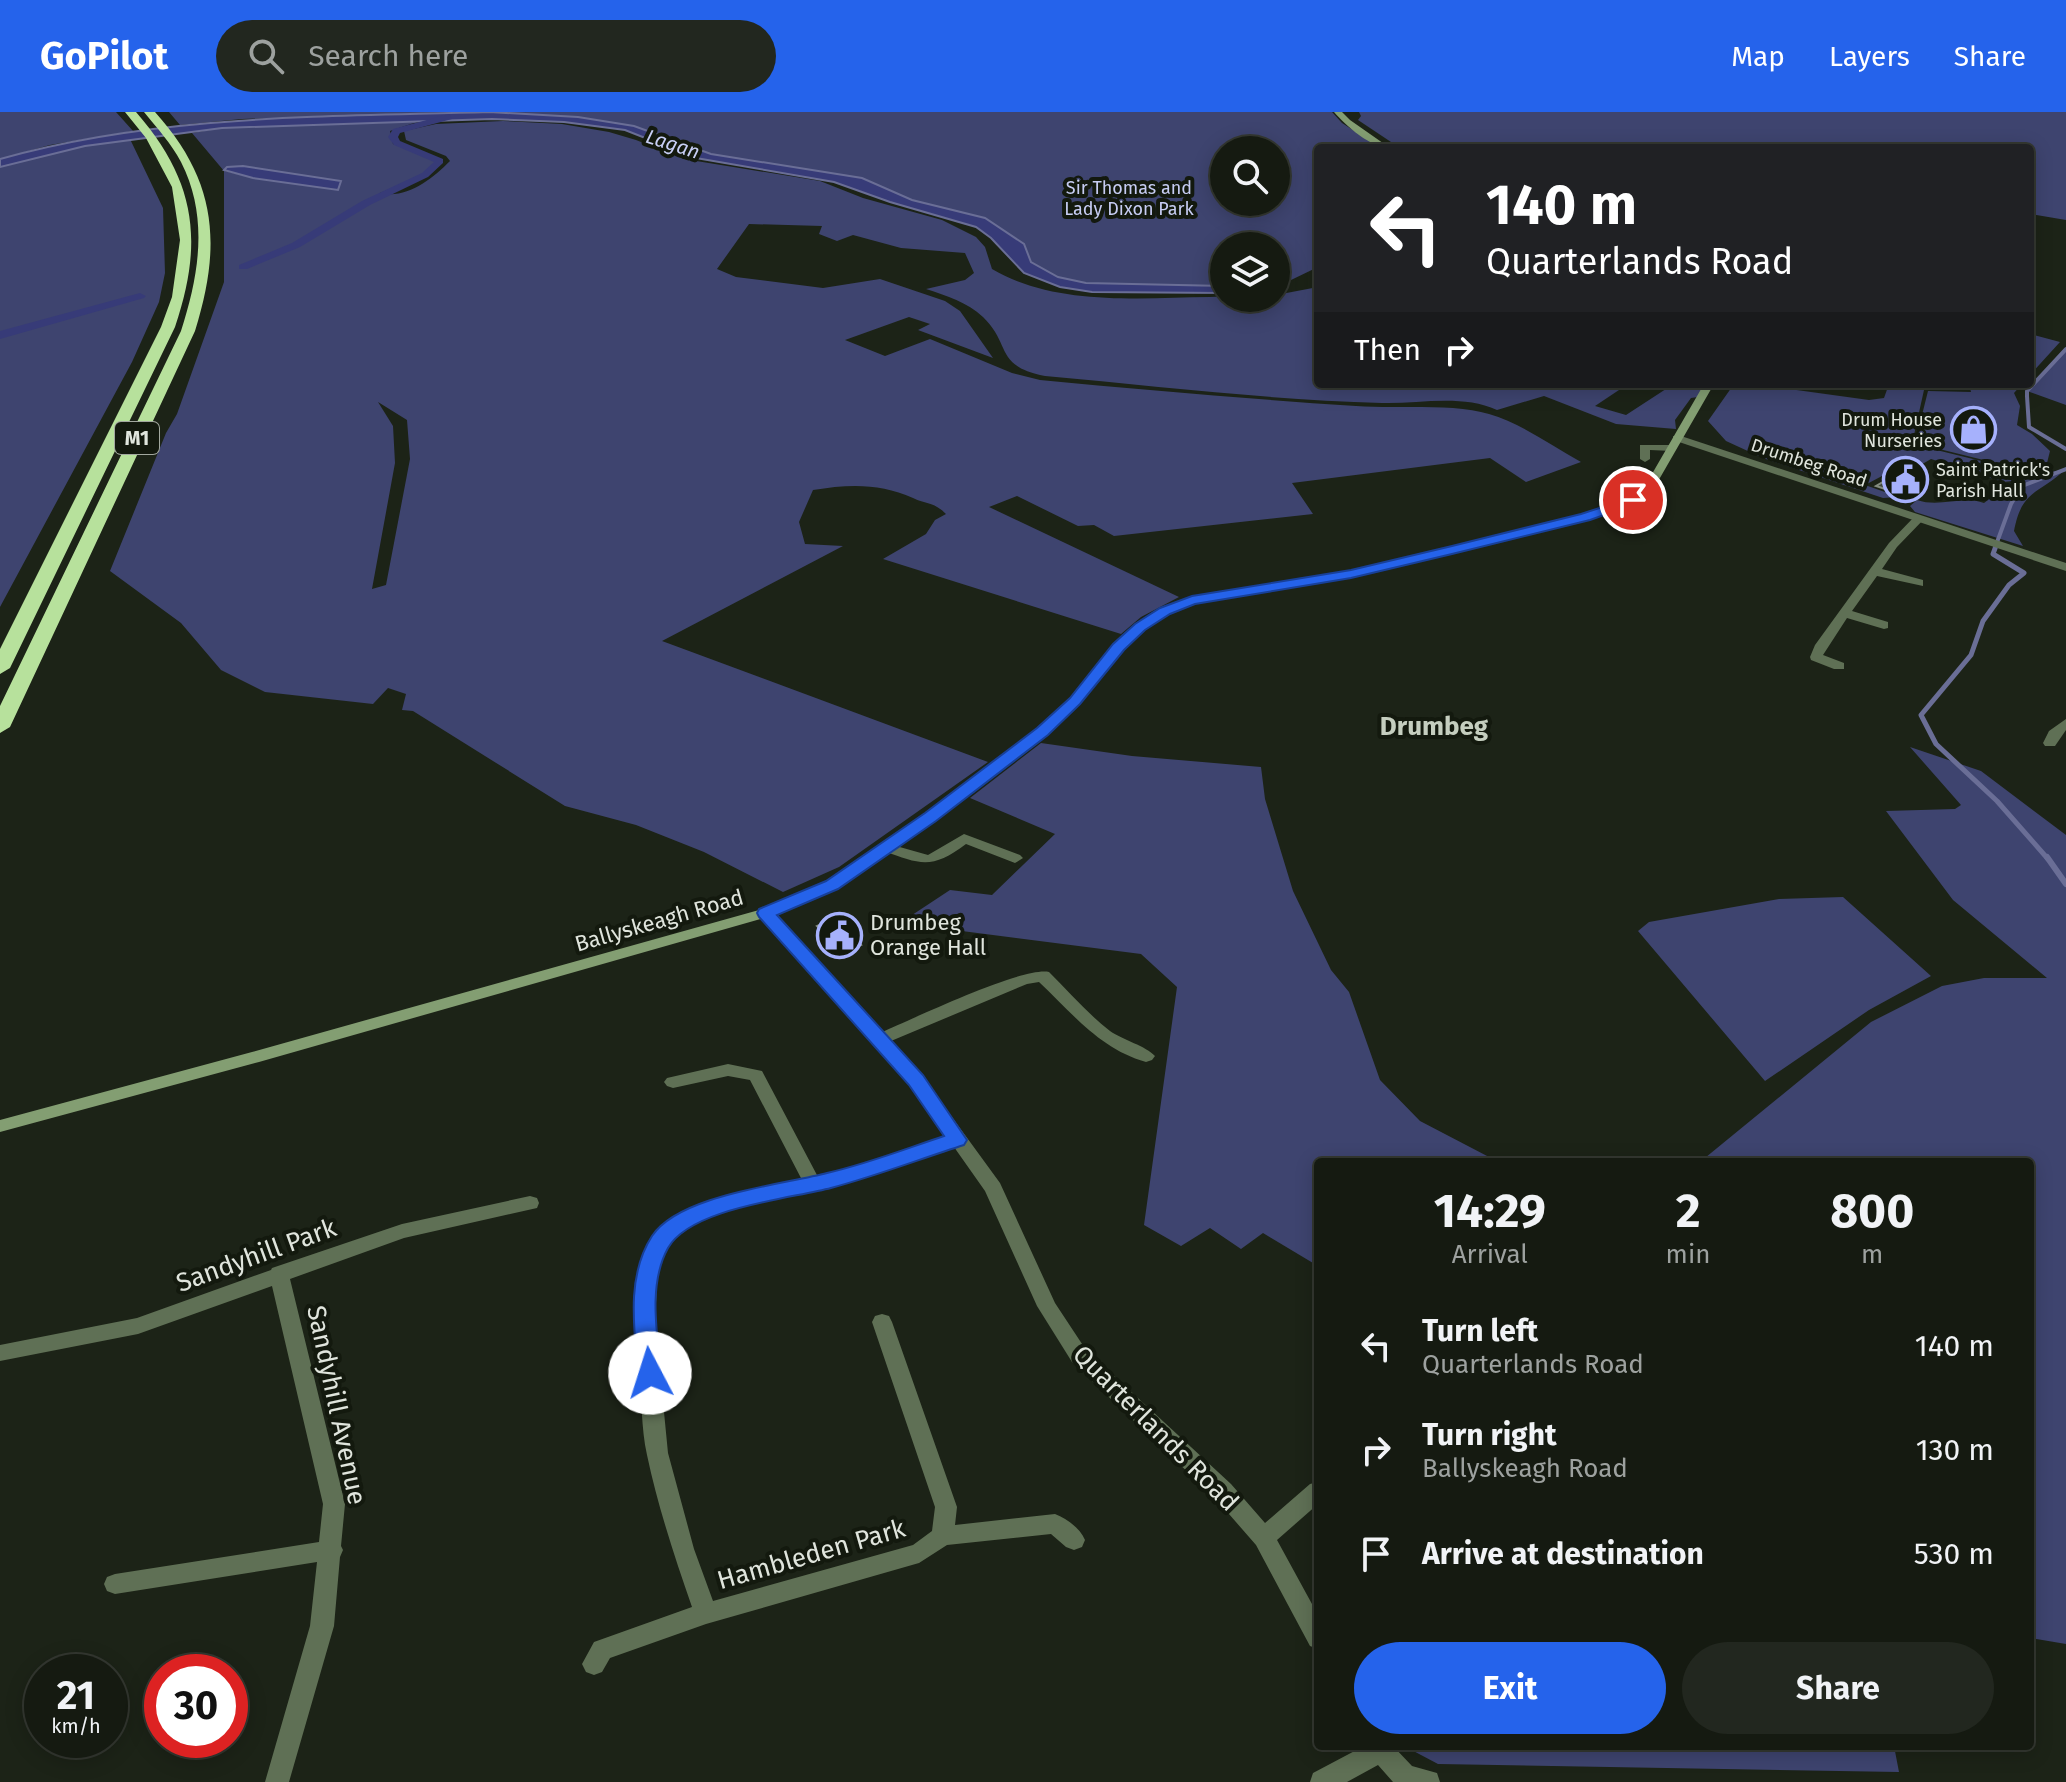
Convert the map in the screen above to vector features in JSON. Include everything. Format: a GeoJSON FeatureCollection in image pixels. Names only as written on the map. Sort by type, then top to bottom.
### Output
{"type":"FeatureCollection","features":[{"type":"Feature","properties":{"kind":"highway","name":"M1"},"geometry":{"type":"LineString","coordinates":[[0,668],[178,303],[186,262],[186,221],[178,183],[157,142],[130,112]]}},
{"type":"Feature","properties":{"kind":"highway","name":"M1"},"geometry":{"type":"LineString","coordinates":[[0,727],[188,331],[201,294],[206,252],[202,202],[196,180],[175,140],[149,112]]}},
{"type":"Feature","properties":{"kind":"main road"},"geometry":{"type":"LineString","coordinates":[[1338,112],[1347,122],[1380,144]]}},
{"type":"Feature","properties":{"kind":"main road","name":"Ballyskeagh Road"},"geometry":{"type":"LineString","coordinates":[[0,1126],[765,913],[832,885],[889,848],[1043,731],[1075,701],[1119,647],[1140,627],[1165,611],[1192,601],[1351,574],[1607,511],[1643,494],[1707,388]]}},
{"type":"Feature","properties":{"kind":"street"},"geometry":{"type":"LineString","coordinates":[[1645,459],[1644,447],[1674,443]]}},
{"type":"Feature","properties":{"kind":"street","name":"Drumbeg Road"},"geometry":{"type":"LineString","coordinates":[[1674,443],[2066,567]]}},
{"type":"Feature","properties":{"kind":"street"},"geometry":{"type":"LineString","coordinates":[[1839,666],[1816,657],[1821,645],[1874,571],[1919,518]]}},
{"type":"Feature","properties":{"kind":"street"},"geometry":{"type":"LineString","coordinates":[[1874,571],[1919,583]]}},
{"type":"Feature","properties":{"kind":"street"},"geometry":{"type":"LineString","coordinates":[[1844,613],[1884,625]]}},
{"type":"Feature","properties":{"kind":"street"},"geometry":{"type":"LineString","coordinates":[[2050,743],[2054,734],[2066,723]]}},
{"type":"Feature","properties":{"kind":"street"},"geometry":{"type":"LineString","coordinates":[[889,848],[925,862],[937,859],[964,838],[1015,858]]}},
{"type":"Feature","properties":{"kind":"street","name":"Quarterlands Road"},"geometry":{"type":"LineString","coordinates":[[765,913],[916,1080],[993,1188],[1047,1306],[1079,1356],[1223,1491],[1264,1538],[1314,1631]]}},
{"type":"Feature","properties":{"kind":"street"},"geometry":{"type":"LineString","coordinates":[[880,1039],[1024,979],[1043,976],[1102,1034],[1126,1051],[1146,1056]]}},
{"type":"Feature","properties":{"kind":"street"},"geometry":{"type":"LineString","coordinates":[[673,1082],[728,1070],[756,1075],[813,1184]]}},
{"type":"Feature","properties":{"kind":"street","name":"Hambleden Park"},"geometry":{"type":"LineString","coordinates":[[706,1613],[683,1549],[657,1453],[645,1320],[648,1270],[661,1239],[693,1215],[736,1200],[903,1160],[957,1140]]}},
{"type":"Feature","properties":{"kind":"street","name":"Sandyhill Park"},"geometry":{"type":"LineString","coordinates":[[0,1353],[138,1326],[402,1231],[530,1203]]}},
{"type":"Feature","properties":{"kind":"street","name":"Sandyhill Avenue"},"geometry":{"type":"LineString","coordinates":[[277,1782],[316,1651],[332,1550],[334,1504],[279,1273]]}},
{"type":"Feature","properties":{"kind":"street"},"geometry":{"type":"LineString","coordinates":[[882,1322],[946,1507],[942,1536],[1055,1524],[1074,1540]]}},
{"type":"Feature","properties":{"kind":"street"},"geometry":{"type":"LineString","coordinates":[[1264,1538],[1314,1494]]}},
{"type":"Feature","properties":{"kind":"street","name":"Hambleden Park"},"geometry":{"type":"LineString","coordinates":[[594,1664],[602,1650],[706,1613],[919,1553],[942,1536]]}},
{"type":"Feature","properties":{"kind":"street"},"geometry":{"type":"LineString","coordinates":[[115,1584],[332,1550]]}},
{"type":"Feature","properties":{"kind":"street"},"geometry":{"type":"LineString","coordinates":[[1322,1782],[1376,1750]]}},
{"type":"Feature","properties":{"kind":"street"},"geometry":{"type":"LineString","coordinates":[[1381,1750],[1405,1777],[1428,1782]]}},
{"type":"Feature","properties":{"kind":"green space"},"geometry":{"type":"Polygon","coordinates":[[[0,112],[116,112],[133,131],[50,145],[0,159],[0,112]]]}},
{"type":"Feature","properties":{"kind":"green space"},"geometry":{"type":"Polygon","coordinates":[[[169,112],[489,112],[242,119],[180,125],[169,112]]]}},
{"type":"Feature","properties":{"kind":"green space","name":"Sir Thomas and Lady Dixon Park"},"geometry":{"type":"Polygon","coordinates":[[[489,112],[1332,112],[1342,123],[1375,144],[1314,144],[1314,269],[1290,280],[1290,232],[1210,232],[1210,286],[1162,288],[1097,286],[1059,277],[1031,262],[1024,244],[985,218],[912,200],[862,178],[710,154],[634,126],[578,117],[489,112]]]}},
{"type":"Feature","properties":{"kind":"green space"},"geometry":{"type":"Polygon","coordinates":[[[1359,112],[2066,112],[2066,220],[2034,215],[2034,144],[1394,144],[1358,120],[1361,116],[1359,112]]]}},
{"type":"Feature","properties":{"kind":"green space"},"geometry":{"type":"Polygon","coordinates":[[[503,121],[562,124],[609,132],[684,159],[820,181],[863,198],[942,220],[976,237],[985,247],[992,269],[1017,281],[1070,294],[1126,298],[1210,297],[1210,312],[1290,312],[1290,292],[1314,288],[1314,388],[1622,388],[1595,406],[1626,415],[1667,388],[1704,388],[1698,397],[1691,398],[1675,420],[1676,429],[1616,424],[1544,396],[1497,410],[1469,402],[1382,403],[1297,399],[1045,376],[1029,372],[1011,360],[992,327],[977,312],[926,289],[965,280],[974,273],[965,253],[901,248],[853,235],[837,241],[819,234],[822,226],[749,224],[717,269],[736,277],[823,288],[880,279],[945,301],[960,311],[993,358],[918,330],[930,324],[909,317],[845,340],[885,356],[930,339],[1012,373],[1040,380],[1371,407],[1442,407],[1475,411],[1513,423],[1581,462],[1526,482],[1490,458],[1292,483],[1313,514],[1114,536],[1094,525],[1078,526],[1017,496],[989,507],[1179,597],[1141,617],[1121,634],[883,559],[926,534],[935,520],[946,514],[934,505],[876,487],[813,490],[799,522],[805,544],[843,546],[662,641],[988,762],[839,867],[783,892],[704,852],[636,825],[565,806],[413,711],[402,710],[406,694],[388,688],[373,704],[265,692],[221,670],[181,623],[110,571],[166,433],[177,414],[224,282],[224,171],[192,133],[222,128],[417,122],[390,131],[393,144],[434,157],[437,161],[419,177],[380,193],[390,194],[409,191],[435,175],[450,161],[446,156],[406,140],[404,131],[436,124],[503,121]],[[243,166],[225,171],[253,178],[337,190],[340,181],[243,166]],[[378,402],[393,426],[395,463],[372,589],[386,585],[410,459],[407,420],[378,402]]]}},
{"type":"Feature","properties":{"kind":"green space"},"geometry":{"type":"Polygon","coordinates":[[[130,139],[163,208],[165,273],[159,302],[132,362],[0,607],[0,167],[85,146],[130,139]]]}},
{"type":"Feature","properties":{"kind":"green space"},"geometry":{"type":"Polygon","coordinates":[[[2034,335],[2060,342],[2034,371],[2034,335]]]}},
{"type":"Feature","properties":{"kind":"green space"},"geometry":{"type":"Polygon","coordinates":[[[2066,349],[2066,405],[2027,391],[2034,388],[2034,383],[2066,349]]]}},
{"type":"Feature","properties":{"kind":"green space"},"geometry":{"type":"Polygon","coordinates":[[[1731,388],[1782,388],[1869,400],[1884,398],[1888,388],[1928,388],[1924,390],[1912,444],[2038,475],[2066,469],[2032,494],[2022,507],[2014,531],[2023,546],[1915,512],[1910,506],[1917,500],[1984,503],[2013,481],[2003,482],[1931,459],[1907,473],[1901,471],[1889,478],[1882,476],[1865,485],[1899,497],[1883,498],[1763,458],[1726,441],[1708,421],[1731,388]]]}},
{"type":"Feature","properties":{"kind":"green space","name":"Drum House Nurseries"},"geometry":{"type":"Polygon","coordinates":[[[1970,388],[2018,388],[2014,393],[2020,406],[2017,425],[2050,451],[2045,471],[2036,473],[1915,443],[1928,391],[1971,392],[1970,388]]]}},
{"type":"Feature","properties":{"kind":"green space"},"geometry":{"type":"Polygon","coordinates":[[[1041,743],[1132,756],[1261,767],[1265,799],[1293,891],[1331,970],[1349,992],[1380,1080],[1420,1121],[1489,1157],[1314,1158],[1314,1264],[1263,1233],[1241,1249],[1210,1228],[1181,1246],[1144,1225],[1177,987],[1141,954],[900,923],[950,890],[992,895],[1055,834],[970,798],[1041,743]]]}},
{"type":"Feature","properties":{"kind":"green space"},"geometry":{"type":"Polygon","coordinates":[[[1910,747],[1981,771],[2066,835],[2066,1644],[2034,1639],[2034,1158],[1705,1158],[1871,1022],[1942,986],[1984,978],[2047,978],[1953,900],[1886,811],[1955,809],[1961,805],[1910,747]]]}},
{"type":"Feature","properties":{"kind":"green space"},"geometry":{"type":"Polygon","coordinates":[[[1843,897],[1931,976],[1869,1010],[1765,1081],[1638,931],[1649,922],[1779,899],[1843,897]]]}},
{"type":"Feature","properties":{"kind":"green space"},"geometry":{"type":"Polygon","coordinates":[[[1412,1750],[1895,1750],[1899,1772],[1438,1764],[1412,1750]]]}},
{"type":"Feature","properties":{"kind":"water","name":"Lagan"},"geometry":{"type":"Polygon","coordinates":[[[489,112],[578,117],[634,126],[711,154],[862,178],[912,200],[985,218],[1024,244],[1031,262],[1058,277],[1086,283],[1210,286],[1210,293],[1092,292],[1060,287],[1024,273],[991,238],[976,227],[834,182],[696,158],[625,130],[564,122],[492,119],[222,128],[85,146],[0,167],[0,159],[120,133],[304,117],[489,112]]]}},
{"type":"Feature","properties":{"kind":"water"},"geometry":{"type":"Polygon","coordinates":[[[243,166],[341,181],[338,190],[253,178],[224,170],[243,166]]]}},
{"type":"Feature","properties":{"kind":"building","name":"Saint Patrick's Parish Hall"},"geometry":{"type":"Polygon","coordinates":[[[1902,471],[1925,479],[1900,494],[1876,486],[1902,471]]]}},
{"type":"Feature","properties":{"kind":"building","name":"Drumbeg Orange Hall"},"geometry":{"type":"Polygon","coordinates":[[[833,919],[861,945],[844,952],[817,926],[833,919]]]}},
{"type":"Feature","properties":{"kind":"waterway"},"geometry":{"type":"LineString","coordinates":[[243,267],[296,245],[366,203],[425,175],[440,161],[397,143],[393,137],[396,131],[449,117]]}},
{"type":"Feature","properties":{"kind":"waterway"},"geometry":{"type":"LineString","coordinates":[[0,335],[140,296]]}},
{"type":"Feature","properties":{"kind":"waterway"},"geometry":{"type":"LineString","coordinates":[[2034,383],[2066,349]]}},
{"type":"Feature","properties":{"kind":"waterway"},"geometry":{"type":"LineString","coordinates":[[2030,388],[2027,391],[2029,427],[2066,449]]}},
{"type":"Feature","properties":{"kind":"waterway"},"geometry":{"type":"LineString","coordinates":[[1996,545],[2011,504],[2022,486],[2066,469]]}},
{"type":"Feature","properties":{"kind":"waterway"},"geometry":{"type":"LineString","coordinates":[[1997,543],[1993,554],[2024,573],[2009,585],[1983,621],[1971,655],[1921,715],[1936,744],[1997,801],[2048,859]]}},
{"type":"Feature","properties":{"kind":"waterway"},"geometry":{"type":"LineString","coordinates":[[2047,857],[2066,884]]}},
{"type":"Feature","properties":{"kind":"place","name":"Drum House Nurseries"},"geometry":{"type":"Point","coordinates":[1973,430]}},
{"type":"Feature","properties":{"kind":"place","name":"Saint Patrick's Parish Hall"},"geometry":{"type":"Point","coordinates":[1905,480]}},
{"type":"Feature","properties":{"kind":"place","name":"Drumbeg Orange Hall"},"geometry":{"type":"Point","coordinates":[839,935]}},
{"type":"Feature","properties":{"kind":"district","name":"Drumbeg"},"geometry":{"type":"Point","coordinates":[1434,726]}},
{"type":"Feature","properties":{"kind":"route"},"geometry":{"type":"LineString","coordinates":[[650,1373],[645,1320],[648,1270],[661,1239],[693,1215],[736,1200],[830,1181],[903,1160],[957,1140],[916,1080],[765,913],[832,885],[876,858],[931,817],[1043,731],[1075,701],[1119,647],[1140,627],[1165,611],[1192,601],[1351,574],[1586,517],[1633,500]]}}]}
